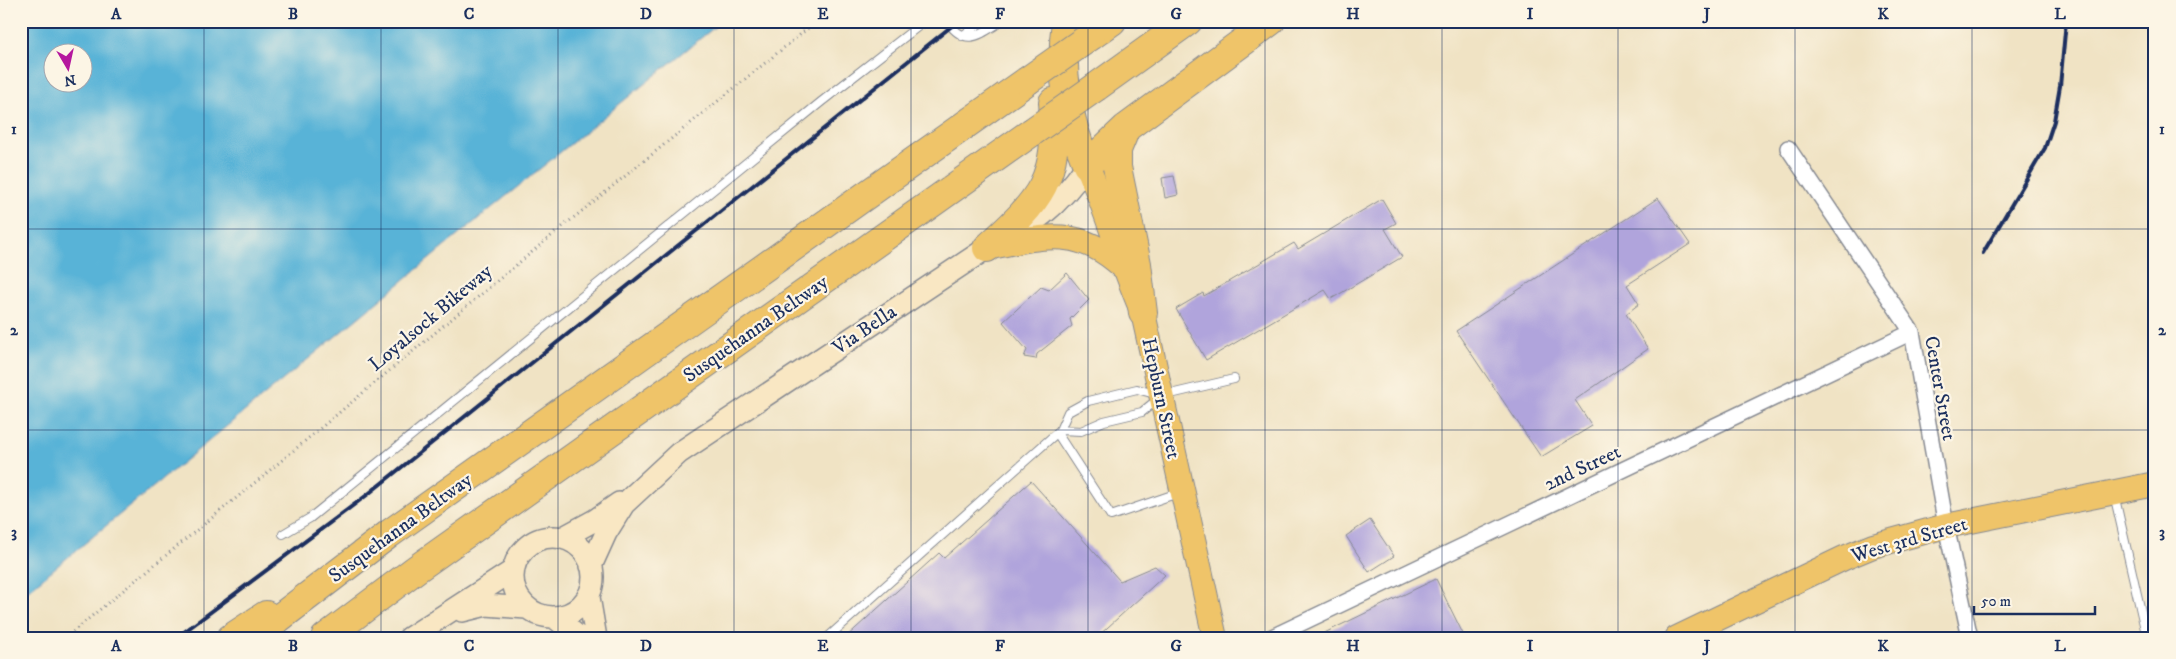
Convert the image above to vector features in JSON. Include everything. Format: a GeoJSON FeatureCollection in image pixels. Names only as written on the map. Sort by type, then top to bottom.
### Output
{"type":"FeatureCollection","features":[{"type":"Feature","properties":{"kind":"highway"},"geometry":{"type":"LineString","coordinates":[[987,248],[1034,202],[1052,164],[1055,137],[1049,49],[1051,21]]}},
{"type":"Feature","properties":{"kind":"highway"},"geometry":{"type":"LineString","coordinates":[[1066,21],[1064,48],[1069,112],[1073,132],[1087,165],[1126,128],[1271,21]]}},
{"type":"Feature","properties":{"kind":"highway","name":"Susquehanna Beltway"},"geometry":{"type":"LineString","coordinates":[[324,638],[518,497],[1188,21]]}},
{"type":"Feature","properties":{"kind":"highway","name":"Susquehanna Beltway"},"geometry":{"type":"LineString","coordinates":[[253,638],[388,534],[1101,29]]}},
{"type":"Feature","properties":{"kind":"highway"},"geometry":{"type":"LineString","coordinates":[[1126,128],[1117,150],[1117,167],[1136,264],[1143,313]]}},
{"type":"Feature","properties":{"kind":"highway"},"geometry":{"type":"LineString","coordinates":[[353,638],[518,497]]}},
{"type":"Feature","properties":{"kind":"highway"},"geometry":{"type":"LineString","coordinates":[[231,638],[388,534]]}},
{"type":"Feature","properties":{"kind":"main road","name":"Via Bella"},"geometry":{"type":"LineString","coordinates":[[562,538],[595,520],[636,491],[705,434],[987,248],[1025,228],[1046,214],[1065,195],[1087,165]]}},
{"type":"Feature","properties":{"kind":"main road","name":"Hepburn Street"},"geometry":{"type":"LineString","coordinates":[[1087,165],[1108,217],[1123,267],[1143,313],[1215,638]]}},
{"type":"Feature","properties":{"kind":"main road"},"geometry":{"type":"LineString","coordinates":[[987,248],[1037,237],[1064,236],[1100,248],[1123,267]]}},
{"type":"Feature","properties":{"kind":"main road","name":"West 3rd Street"},"geometry":{"type":"LineString","coordinates":[[1677,638],[1873,546],[1946,526],[2155,484]]}},
{"type":"Feature","properties":{"kind":"main road","name":"Via Bella"},"geometry":{"type":"LineString","coordinates":[[591,566],[612,522],[624,504],[636,491]]}},
{"type":"Feature","properties":{"kind":"main road"},"geometry":{"type":"LineString","coordinates":[[445,616],[486,605],[526,608],[544,616],[554,617],[571,613],[589,597],[593,586],[591,566],[579,547],[562,538],[543,538],[527,546],[516,560],[512,571],[516,593],[526,608]]}},
{"type":"Feature","properties":{"kind":"main road"},"geometry":{"type":"LineString","coordinates":[[409,638],[512,571]]}},
{"type":"Feature","properties":{"kind":"main road"},"geometry":{"type":"LineString","coordinates":[[589,597],[596,638]]}},
{"type":"Feature","properties":{"kind":"main road"},"geometry":{"type":"LineString","coordinates":[[554,617],[580,638]]}},
{"type":"Feature","properties":{"kind":"street","name":"Center Street"},"geometry":{"type":"LineString","coordinates":[[1788,148],[1912,332],[1946,526],[1970,638]]}},
{"type":"Feature","properties":{"kind":"street","name":"2nd Street"},"geometry":{"type":"LineString","coordinates":[[1270,638],[1912,332]]}},
{"type":"Feature","properties":{"kind":"lane"},"geometry":{"type":"LineString","coordinates":[[283,534],[310,518],[821,102],[925,21]]}},
{"type":"Feature","properties":{"kind":"lane"},"geometry":{"type":"LineString","coordinates":[[947,21],[962,36],[977,37],[1002,21]]}},
{"type":"Feature","properties":{"kind":"lane"},"geometry":{"type":"LineString","coordinates":[[962,36],[984,21]]}},
{"type":"Feature","properties":{"kind":"lane"},"geometry":{"type":"LineString","coordinates":[[1059,431],[1081,431],[1104,421],[1142,412],[1162,396],[1234,379]]}},
{"type":"Feature","properties":{"kind":"lane"},"geometry":{"type":"LineString","coordinates":[[827,638],[1059,431],[1068,412],[1088,401],[1136,389],[1162,396]]}},
{"type":"Feature","properties":{"kind":"lane"},"geometry":{"type":"LineString","coordinates":[[1059,431],[1111,516],[1183,492]]}},
{"type":"Feature","properties":{"kind":"lane"},"geometry":{"type":"LineString","coordinates":[[2113,492],[2147,638]]}},
{"type":"Feature","properties":{"kind":"path","name":"Loyalsock Bikeway"},"geometry":{"type":"LineString","coordinates":[[65,638],[258,481],[556,232],[817,21]]}},
{"type":"Feature","properties":{"kind":"water"},"geometry":{"type":"Polygon","coordinates":[[[21,21],[722,21],[467,228],[21,596],[21,21]]]}},
{"type":"Feature","properties":{"kind":"building"},"geometry":{"type":"Polygon","coordinates":[[[1174,176],[1178,195],[1165,198],[1162,178],[1174,176]]]}},
{"type":"Feature","properties":{"kind":"building"},"geometry":{"type":"Polygon","coordinates":[[[1658,198],[1690,244],[1627,285],[1639,304],[1626,314],[1648,349],[1575,400],[1592,426],[1541,457],[1456,331],[1658,198]]]}},
{"type":"Feature","properties":{"kind":"building"},"geometry":{"type":"Polygon","coordinates":[[[1382,199],[1396,223],[1385,229],[1402,257],[1331,299],[1325,290],[1206,360],[1176,309],[1203,293],[1204,296],[1294,243],[1298,249],[1382,199]]]}},
{"type":"Feature","properties":{"kind":"building"},"geometry":{"type":"Polygon","coordinates":[[[1067,273],[1089,300],[1070,319],[1072,326],[1037,354],[1036,359],[1024,357],[1027,350],[1003,322],[1041,287],[1049,290],[1067,273]]]}},
{"type":"Feature","properties":{"kind":"building"},"geometry":{"type":"Polygon","coordinates":[[[1031,481],[1120,581],[1155,566],[1165,575],[1096,638],[845,638],[939,553],[944,558],[1031,481]]]}},
{"type":"Feature","properties":{"kind":"building"},"geometry":{"type":"Polygon","coordinates":[[[1370,520],[1394,556],[1369,572],[1346,536],[1370,520]]]}},
{"type":"Feature","properties":{"kind":"building"},"geometry":{"type":"Polygon","coordinates":[[[1436,579],[1465,638],[1314,638],[1436,579]]]}},
{"type":"Feature","properties":{"kind":"railway"},"geometry":{"type":"LineString","coordinates":[[176,638],[367,495],[958,21]]}},
{"type":"Feature","properties":{"kind":"railway"},"geometry":{"type":"LineString","coordinates":[[1983,253],[2045,148],[2054,121],[2060,86],[2066,21]]}}]}
